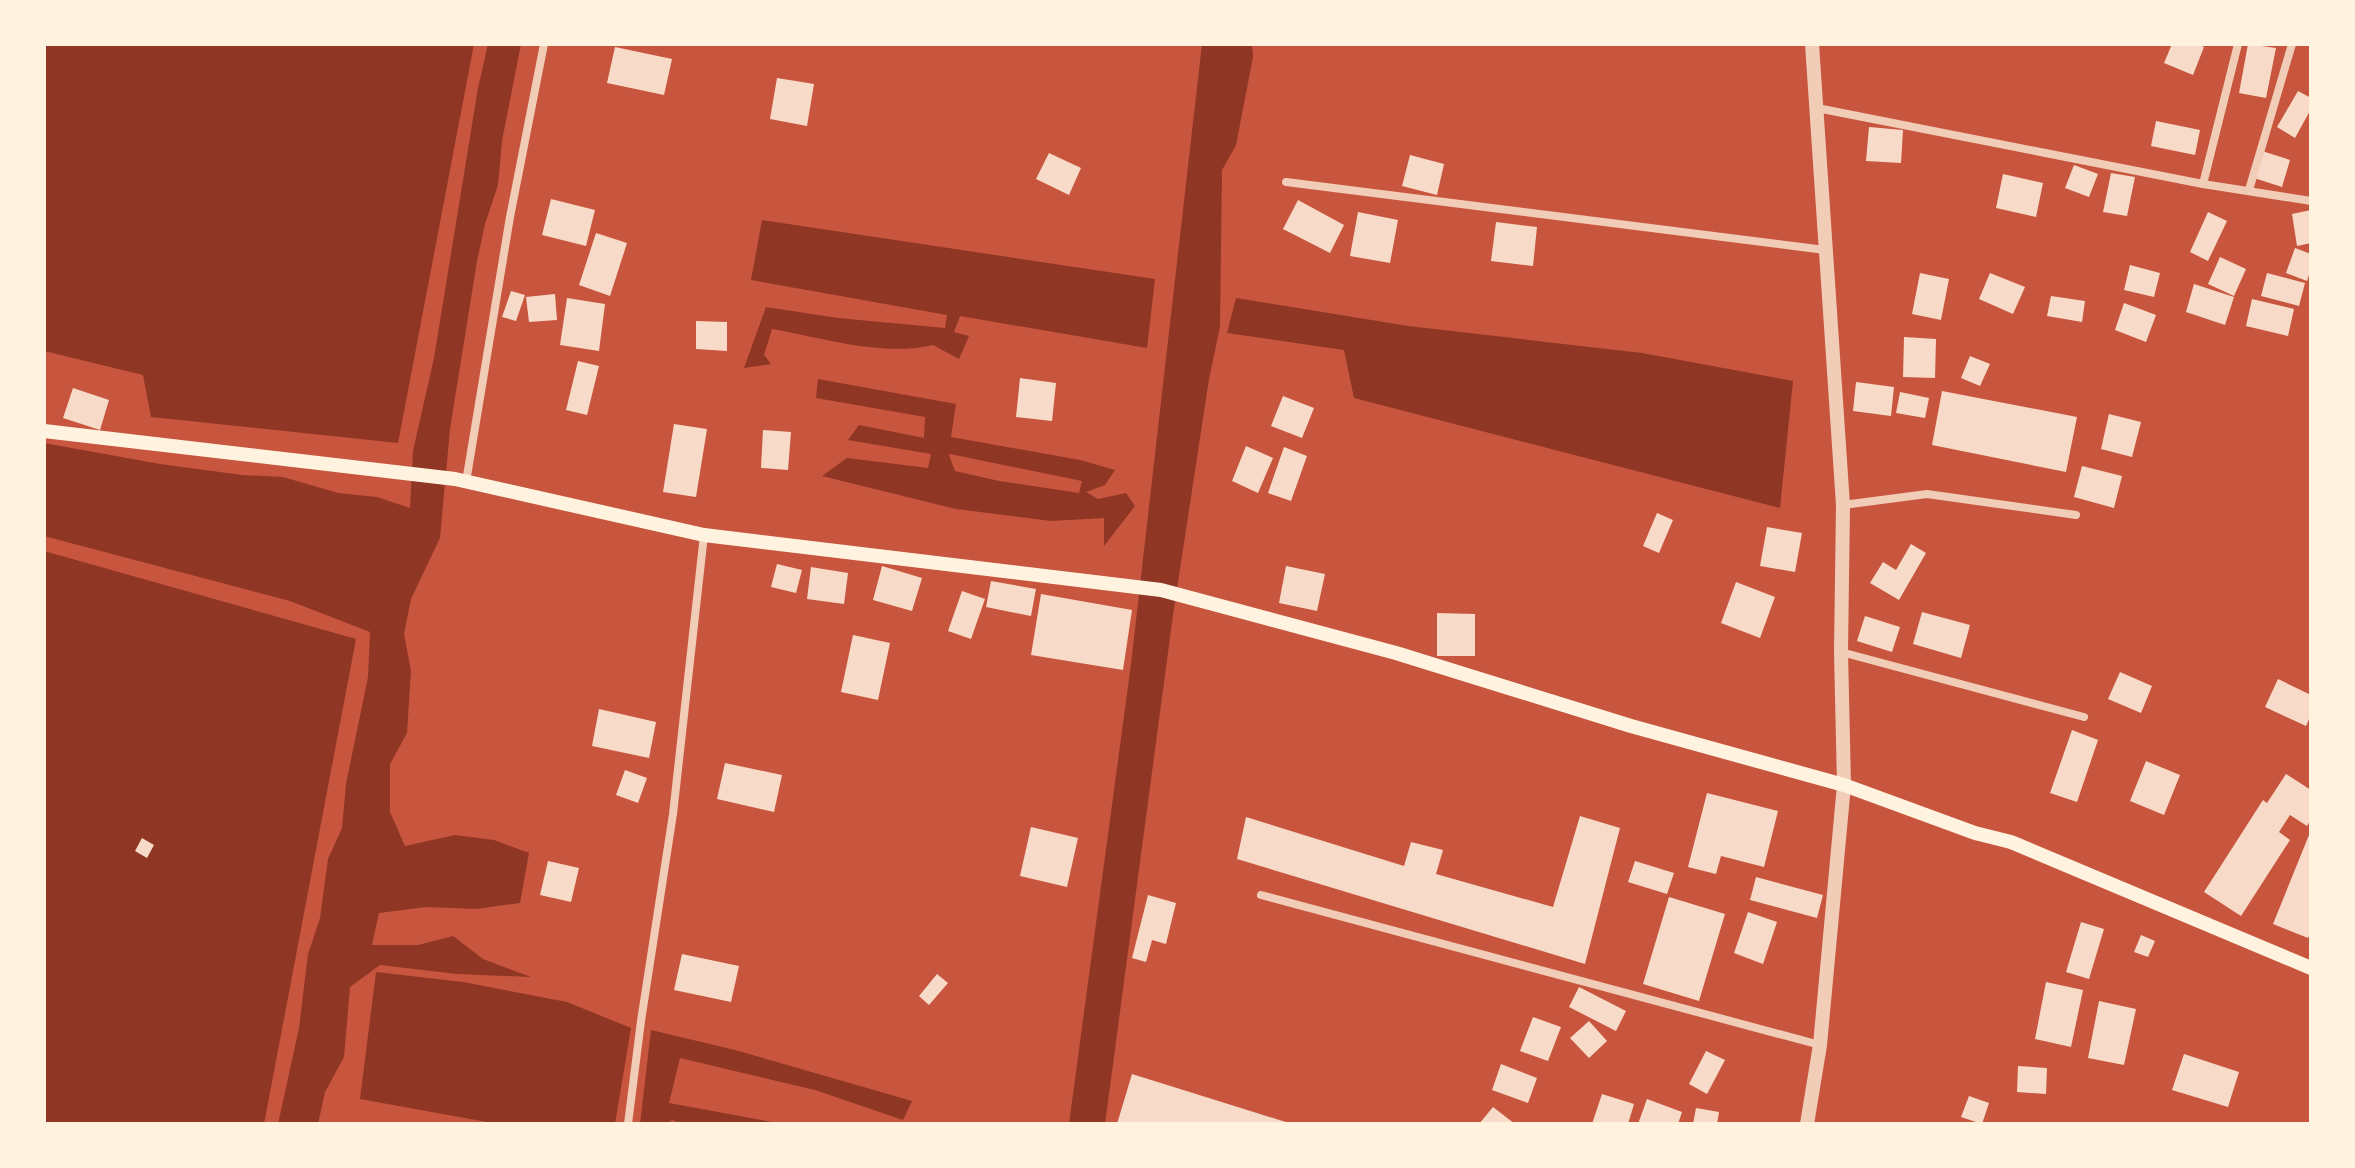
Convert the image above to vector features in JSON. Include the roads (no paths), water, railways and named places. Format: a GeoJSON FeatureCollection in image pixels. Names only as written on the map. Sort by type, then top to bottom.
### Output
{"type":"FeatureCollection","features":[{"type":"Feature","properties":{"kind":"main road"},"geometry":{"type":"LineString","coordinates":[[44,431],[460,481],[704,535],[1161,590],[1396,653],[1631,726],[1844,785],[1975,833],[2011,842],[2311,968]]}},
{"type":"Feature","properties":{"kind":"street"},"geometry":{"type":"LineString","coordinates":[[460,481],[544,44]]}},
{"type":"Feature","properties":{"kind":"street"},"geometry":{"type":"LineString","coordinates":[[1807,1124],[1820,1045],[1844,785],[1841,652],[1843,505],[1812,44]]}},
{"type":"Feature","properties":{"kind":"street"},"geometry":{"type":"LineString","coordinates":[[2203,184],[2238,44]]}},
{"type":"Feature","properties":{"kind":"street"},"geometry":{"type":"LineString","coordinates":[[2249,190],[2292,44]]}},
{"type":"Feature","properties":{"kind":"street"},"geometry":{"type":"LineString","coordinates":[[1817,108],[2203,184],[2311,201]]}},
{"type":"Feature","properties":{"kind":"street"},"geometry":{"type":"LineString","coordinates":[[1286,182],[1825,250]]}},
{"type":"Feature","properties":{"kind":"street"},"geometry":{"type":"LineString","coordinates":[[1843,505],[1927,494],[2076,515]]}},
{"type":"Feature","properties":{"kind":"street"},"geometry":{"type":"LineString","coordinates":[[628,1124],[673,814],[704,535]]}},
{"type":"Feature","properties":{"kind":"street"},"geometry":{"type":"LineString","coordinates":[[1841,652],[2084,717]]}},
{"type":"Feature","properties":{"kind":"street"},"geometry":{"type":"LineString","coordinates":[[1261,895],[1820,1045]]}}]}
